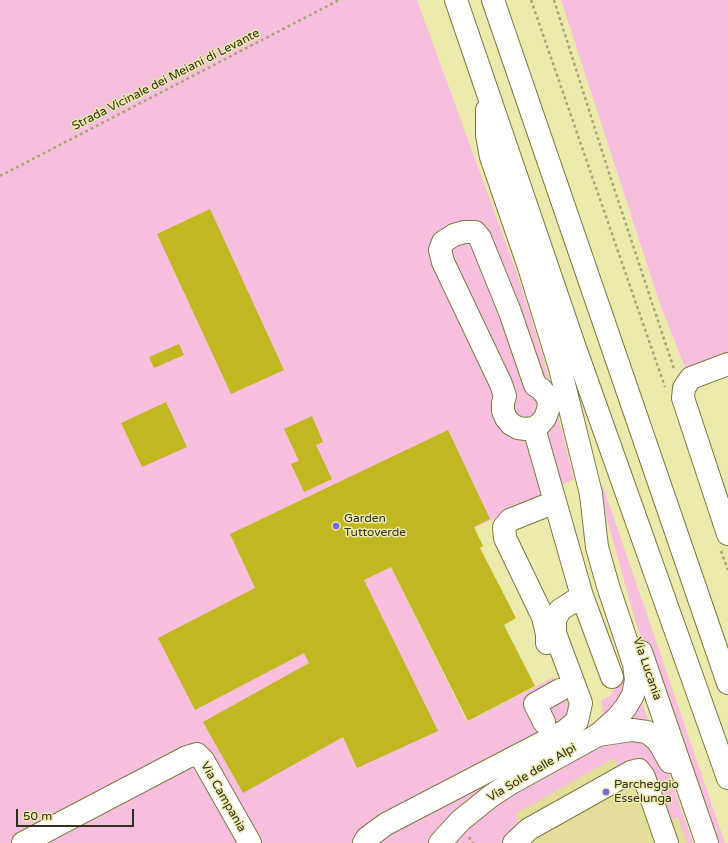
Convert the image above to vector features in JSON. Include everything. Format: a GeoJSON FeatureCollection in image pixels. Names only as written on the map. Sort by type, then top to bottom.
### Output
{"type":"FeatureCollection","features":[{"type":"Feature","properties":{"kind":"main road"},"geometry":{"type":"LineString","coordinates":[[456,0],[574,344],[728,778]]}},
{"type":"Feature","properties":{"kind":"main road"},"geometry":{"type":"LineString","coordinates":[[493,0],[728,683]]}},
{"type":"Feature","properties":{"kind":"main road"},"geometry":{"type":"LineString","coordinates":[[482,75],[487,97],[487,135],[490,152],[529,267],[558,361],[591,494],[597,547],[608,586],[634,664],[636,680],[633,695],[617,718],[598,734]]}},
{"type":"Feature","properties":{"kind":"main road"},"geometry":{"type":"LineString","coordinates":[[464,232],[475,232],[480,238],[510,312],[535,385],[546,395],[548,410],[546,418],[534,428],[518,428],[511,424],[506,418],[502,403],[505,396],[501,384],[443,262],[440,250],[443,242],[464,232]]}},
{"type":"Feature","properties":{"kind":"main road"},"geometry":{"type":"LineString","coordinates":[[724,542],[682,398],[684,388],[691,378],[728,364]]}},
{"type":"Feature","properties":{"kind":"main road"},"geometry":{"type":"LineString","coordinates":[[534,428],[582,596],[612,677]]}},
{"type":"Feature","properties":{"kind":"main road","name":"Via Lucania"},"geometry":{"type":"LineString","coordinates":[[591,494],[629,616],[707,843]]}},
{"type":"Feature","properties":{"kind":"main road"},"geometry":{"type":"LineString","coordinates":[[555,502],[510,520],[504,527],[505,538],[542,617],[546,634],[547,649],[568,714],[565,731]]}},
{"type":"Feature","properties":{"kind":"main road"},"geometry":{"type":"LineString","coordinates":[[365,841],[386,824],[565,731],[576,721],[581,703],[555,633],[555,620],[560,610],[582,596]]}},
{"type":"Feature","properties":{"kind":"main road"},"geometry":{"type":"LineString","coordinates":[[544,722],[535,704],[560,690]]}},
{"type":"Feature","properties":{"kind":"main road"},"geometry":{"type":"LineString","coordinates":[[598,734],[632,730],[647,732],[658,740],[669,758],[698,843]]}},
{"type":"Feature","properties":{"kind":"main road","name":"Via Sole delle Alpi"},"geometry":{"type":"LineString","coordinates":[[445,839],[469,814],[498,791],[598,734]]}},
{"type":"Feature","properties":{"kind":"main road","name":"Via Campania"},"geometry":{"type":"LineString","coordinates":[[22,843],[197,754],[203,760],[250,843]]}},
{"type":"Feature","properties":{"kind":"main road"},"geometry":{"type":"LineString","coordinates":[[517,842],[529,829],[542,821],[631,772],[639,770],[644,777],[667,843]]}},
{"type":"Feature","properties":{"kind":"path","name":"Strada Vicinale dei Meiani di Levante"},"geometry":{"type":"LineString","coordinates":[[0,176],[339,0]]}},
{"type":"Feature","properties":{"kind":"path"},"geometry":{"type":"LineString","coordinates":[[531,0],[666,392]]}},
{"type":"Feature","properties":{"kind":"path"},"geometry":{"type":"LineString","coordinates":[[554,0],[673,367],[682,378],[691,378]]}},
{"type":"Feature","properties":{"kind":"path"},"geometry":{"type":"LineString","coordinates":[[724,542],[728,570]]}},
{"type":"Feature","properties":{"kind":"shaded area","name":"Garden Tuttoverde"},"geometry":{"type":"Polygon","coordinates":[[[0,0],[417,0],[519,279],[543,356],[574,479],[392,569],[467,722],[554,677],[575,717],[356,835],[353,843],[0,843],[0,0]]]}},
{"type":"Feature","properties":{"kind":"shaded area"},"geometry":{"type":"Polygon","coordinates":[[[561,0],[728,0],[728,353],[686,370],[660,304],[561,0]]]}},
{"type":"Feature","properties":{"kind":"shaded area"},"geometry":{"type":"Polygon","coordinates":[[[603,486],[725,843],[712,843],[635,620],[598,487],[603,486]]]}},
{"type":"Feature","properties":{"kind":"shaded area"},"geometry":{"type":"Polygon","coordinates":[[[627,663],[630,677],[620,706],[430,843],[376,843],[394,829],[599,719],[603,712],[601,700],[610,696],[627,663]]]}},
{"type":"Feature","properties":{"kind":"shaded area"},"geometry":{"type":"Polygon","coordinates":[[[641,700],[650,723],[625,722],[641,700]]]}},
{"type":"Feature","properties":{"kind":"shaded area"},"geometry":{"type":"Polygon","coordinates":[[[647,740],[665,763],[693,843],[687,843],[678,817],[666,821],[647,763],[638,759],[630,761],[619,767],[614,758],[515,814],[521,826],[504,843],[454,843],[495,806],[515,791],[603,742],[647,740]]]}},
{"type":"Feature","properties":{"kind":"shaded area","name":"Parcheggio Esselunga"},"geometry":{"type":"Polygon","coordinates":[[[637,745],[661,764],[688,843],[507,843],[512,813],[637,745]]]}},
{"type":"Feature","properties":{"kind":"building"},"geometry":{"type":"Polygon","coordinates":[[[210,209],[284,370],[231,394],[157,234],[210,209]]]}},
{"type":"Feature","properties":{"kind":"building"},"geometry":{"type":"Polygon","coordinates":[[[179,344],[184,355],[154,368],[149,357],[179,344]]]}},
{"type":"Feature","properties":{"kind":"building"},"geometry":{"type":"Polygon","coordinates":[[[166,402],[187,447],[142,467],[121,423],[166,402]]]}},
{"type":"Feature","properties":{"kind":"building"},"geometry":{"type":"Polygon","coordinates":[[[312,416],[323,442],[316,445],[332,479],[304,492],[291,464],[299,461],[284,429],[312,416]]]}},
{"type":"Feature","properties":{"kind":"building"},"geometry":{"type":"Polygon","coordinates":[[[448,430],[490,519],[474,527],[483,546],[480,548],[516,618],[504,625],[535,686],[468,721],[391,567],[364,580],[438,731],[357,768],[343,737],[243,793],[203,722],[309,663],[304,653],[195,710],[158,638],[255,588],[230,534],[448,430]]]}},
{"type":"Feature","properties":{"kind":"place","name":"Garden Tuttoverde"},"geometry":{"type":"Point","coordinates":[336,526]}},
{"type":"Feature","properties":{"kind":"place","name":"Parcheggio Esselunga"},"geometry":{"type":"Point","coordinates":[606,792]}}]}
